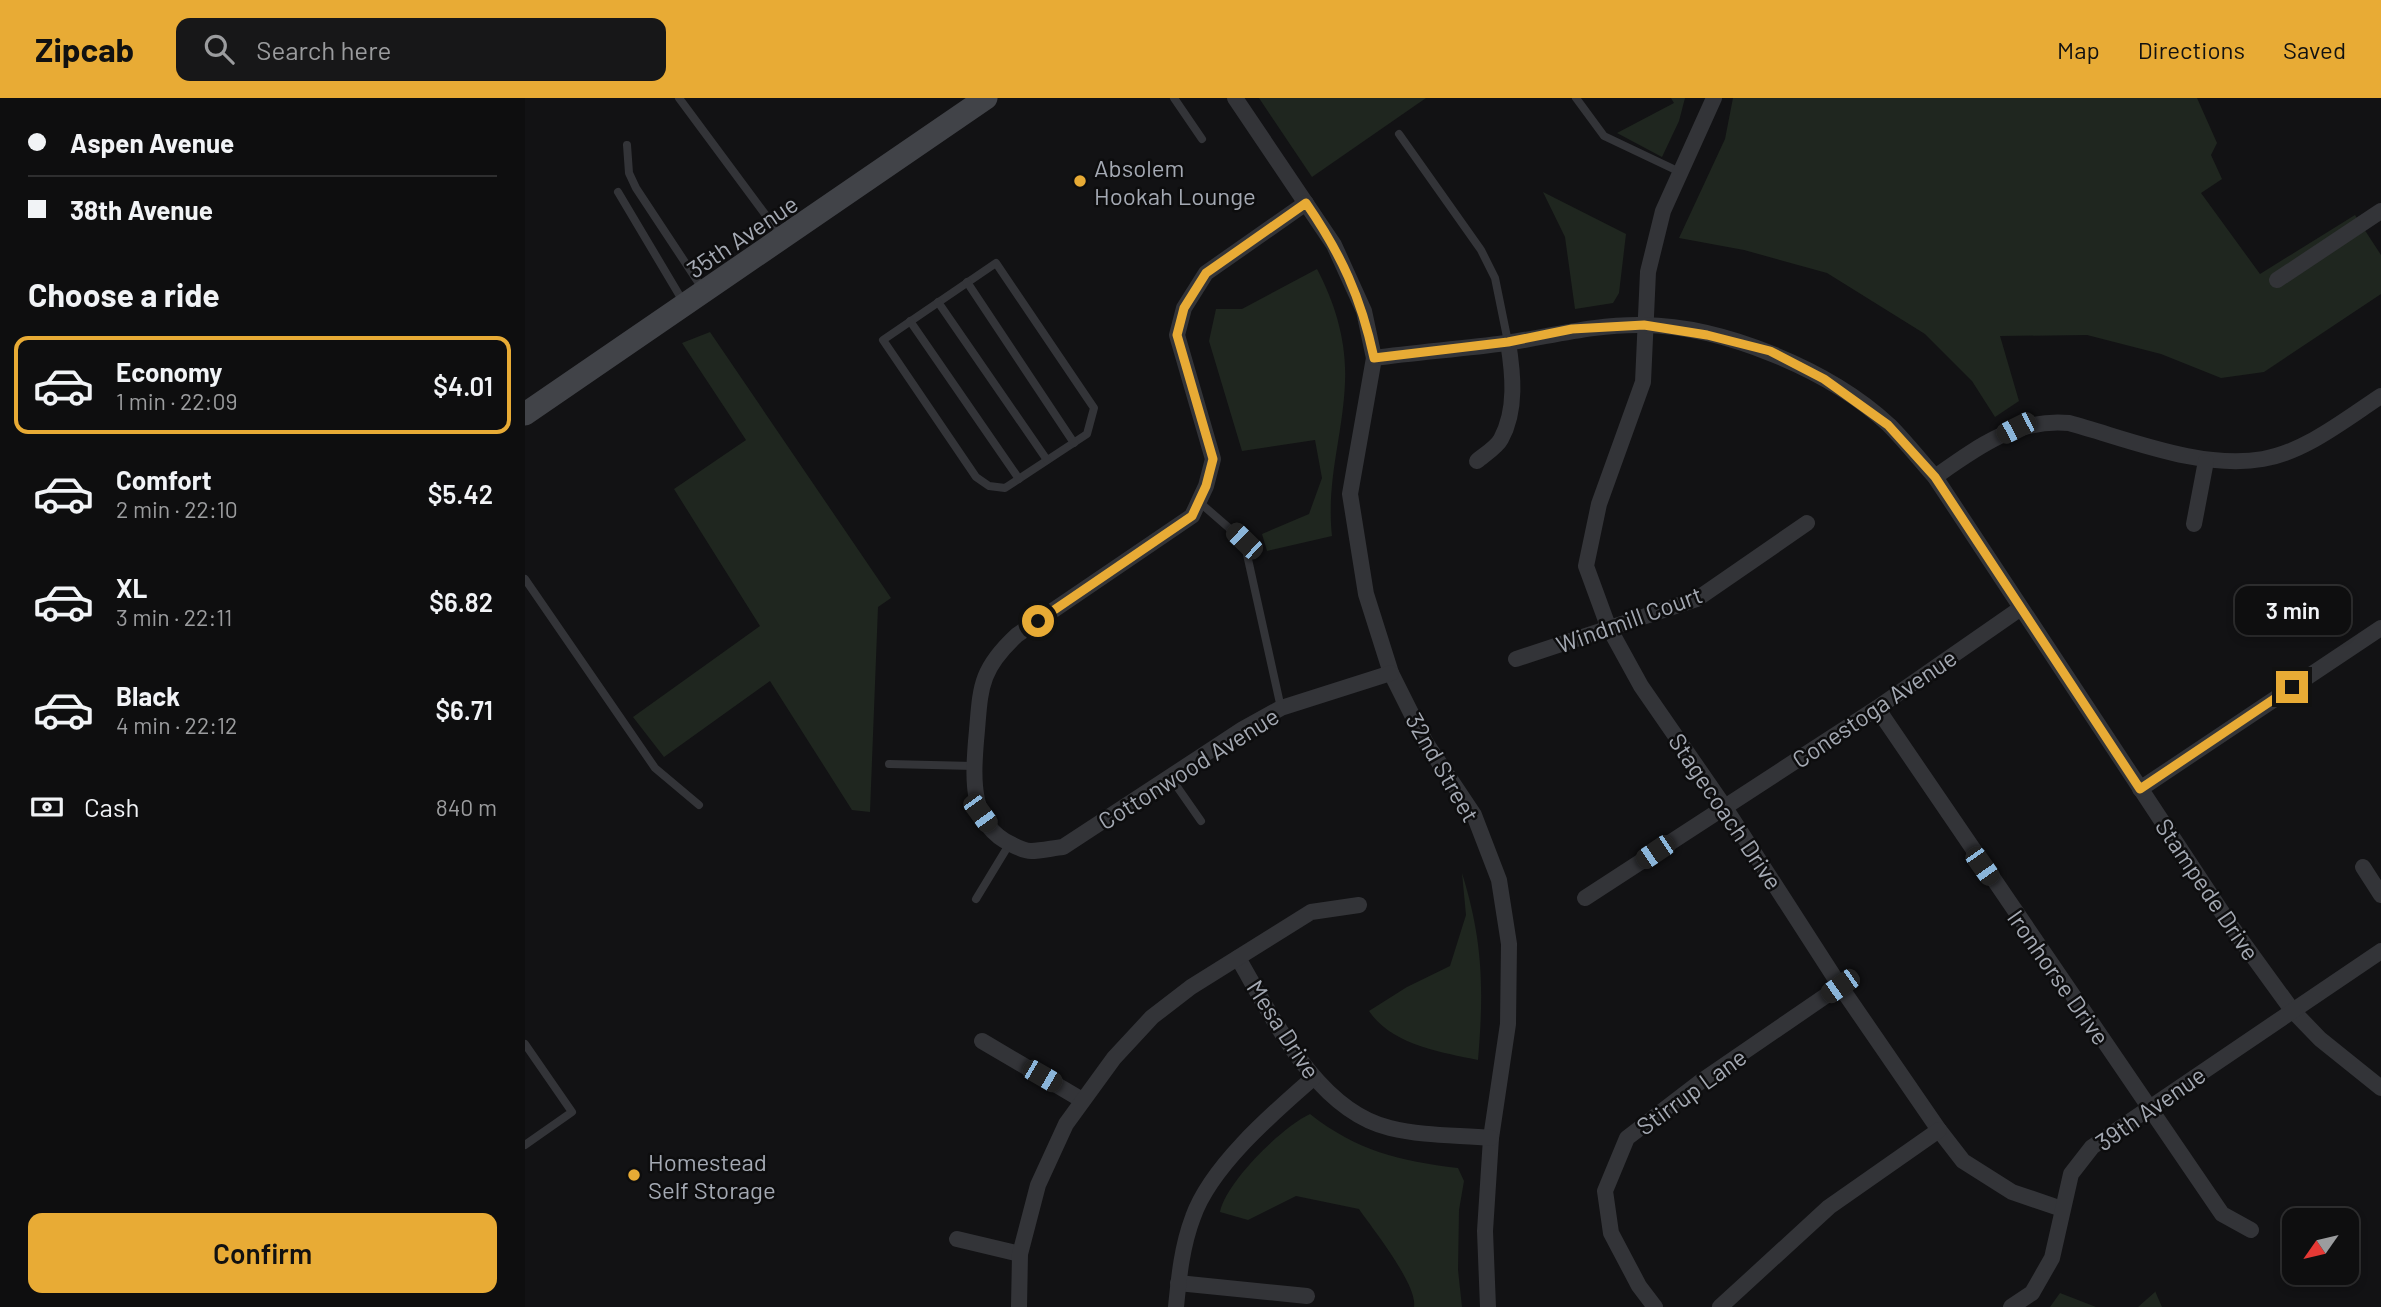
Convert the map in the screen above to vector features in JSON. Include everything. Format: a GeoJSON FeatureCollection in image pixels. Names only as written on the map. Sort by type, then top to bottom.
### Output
{"type":"FeatureCollection","features":[{"type":"Feature","properties":{"kind":"main road","name":"35th Avenue"},"geometry":{"type":"LineString","coordinates":[[525,414],[986,98]]}},
{"type":"Feature","properties":{"kind":"street"},"geometry":{"type":"LineString","coordinates":[[1235,98],[1335,245],[1364,311],[1374,358]]}},
{"type":"Feature","properties":{"kind":"street","name":"Stagecoach Drive"},"geometry":{"type":"LineString","coordinates":[[1714,98],[1664,211],[1654,247],[1648,272],[1643,382],[1599,504],[1586,566],[1608,626],[1641,686],[1939,1130],[1962,1161],[2012,1192],[2062,1209]]}},
{"type":"Feature","properties":{"kind":"street"},"geometry":{"type":"LineString","coordinates":[[1010,843],[998,838],[980,813],[972,785],[981,682],[994,656],[1017,635],[1192,516],[1213,459],[1177,335],[1184,308],[1206,273],[1306,203]]}},
{"type":"Feature","properties":{"kind":"street"},"geometry":{"type":"LineString","coordinates":[[2277,280],[2381,211]]}},
{"type":"Feature","properties":{"kind":"street","name":"Stampede Drive"},"geometry":{"type":"LineString","coordinates":[[1374,358],[1508,342],[1572,329],[1644,325],[1707,335],[1770,351],[1824,379],[1888,425],[1935,477],[2231,926],[2292,1010],[2329,1047],[2381,1088]]}},
{"type":"Feature","properties":{"kind":"street"},"geometry":{"type":"LineString","coordinates":[[1477,461],[1501,441],[1510,413],[1513,377],[1508,342]]}},
{"type":"Feature","properties":{"kind":"street","name":"32nd Street"},"geometry":{"type":"LineString","coordinates":[[1374,358],[1350,494],[1366,594],[1391,673],[1426,743],[1474,815],[1499,880],[1510,944],[1508,1024],[1491,1138],[1485,1231],[1488,1307]]}},
{"type":"Feature","properties":{"kind":"street"},"geometry":{"type":"LineString","coordinates":[[1935,477],[1975,449],[2016,428],[2049,421],[2069,423],[2206,461],[2264,459],[2304,444],[2381,396]]}},
{"type":"Feature","properties":{"kind":"street"},"geometry":{"type":"LineString","coordinates":[[2195,524],[2206,461]]}},
{"type":"Feature","properties":{"kind":"street","name":"Windmill Court"},"geometry":{"type":"LineString","coordinates":[[1516,659],[1608,626],[1697,599],[1807,523]]}},
{"type":"Feature","properties":{"kind":"street","name":"Conestoga Avenue"},"geometry":{"type":"LineString","coordinates":[[1585,898],[1877,708],[2021,608]]}},
{"type":"Feature","properties":{"kind":"street"},"geometry":{"type":"LineString","coordinates":[[2140,789],[2381,628]]}},
{"type":"Feature","properties":{"kind":"street","name":"Cottonwood Avenue"},"geometry":{"type":"LineString","coordinates":[[1010,843],[1028,852],[1063,847],[1243,729],[1281,708],[1391,673]]}},
{"type":"Feature","properties":{"kind":"street","name":"Ironhorse Drive"},"geometry":{"type":"LineString","coordinates":[[1877,708],[2222,1214],[2251,1230]]}},
{"type":"Feature","properties":{"kind":"street"},"geometry":{"type":"LineString","coordinates":[[2363,867],[2381,895]]}},
{"type":"Feature","properties":{"kind":"street"},"geometry":{"type":"LineString","coordinates":[[1019,1307],[1020,1254],[1038,1185],[1066,1124],[1081,1100],[1151,1017],[1191,987],[1311,912],[1359,905]]}},
{"type":"Feature","properties":{"kind":"street","name":"39th Avenue"},"geometry":{"type":"LineString","coordinates":[[2011,1307],[2032,1293],[2052,1258],[2071,1174],[2092,1147],[2147,1107],[2381,951]]}},
{"type":"Feature","properties":{"kind":"street","name":"Mesa Drive"},"geometry":{"type":"LineString","coordinates":[[1238,958],[1313,1078],[1353,1112],[1389,1128],[1491,1138]]}},
{"type":"Feature","properties":{"kind":"street","name":"Stirrup Lane"},"geometry":{"type":"LineString","coordinates":[[1655,1307],[1639,1286],[1611,1233],[1605,1191],[1627,1138],[1700,1082],[1840,986]]}},
{"type":"Feature","properties":{"kind":"street"},"geometry":{"type":"LineString","coordinates":[[982,1041],[1081,1100]]}},
{"type":"Feature","properties":{"kind":"street"},"geometry":{"type":"LineString","coordinates":[[1176,1307],[1182,1251],[1194,1213],[1238,1148],[1313,1078]]}},
{"type":"Feature","properties":{"kind":"street"},"geometry":{"type":"LineString","coordinates":[[1720,1307],[1829,1207],[1939,1130]]}},
{"type":"Feature","properties":{"kind":"street"},"geometry":{"type":"LineString","coordinates":[[957,1239],[1020,1254]]}},
{"type":"Feature","properties":{"kind":"street"},"geometry":{"type":"LineString","coordinates":[[1178,1283],[1307,1296]]}},
{"type":"Feature","properties":{"kind":"lane"},"geometry":{"type":"LineString","coordinates":[[679,98],[783,239]]}},
{"type":"Feature","properties":{"kind":"lane"},"geometry":{"type":"LineString","coordinates":[[1174,98],[1202,139]]}},
{"type":"Feature","properties":{"kind":"lane"},"geometry":{"type":"LineString","coordinates":[[1576,98],[1604,136],[1682,173]]}},
{"type":"Feature","properties":{"kind":"lane"},"geometry":{"type":"LineString","coordinates":[[1399,134],[1481,250],[1495,278],[1508,342]]}},
{"type":"Feature","properties":{"kind":"lane"},"geometry":{"type":"LineString","coordinates":[[628,145],[629,173],[695,299]]}},
{"type":"Feature","properties":{"kind":"lane"},"geometry":{"type":"LineString","coordinates":[[618,192],[695,299]]}},
{"type":"Feature","properties":{"kind":"lane"},"geometry":{"type":"LineString","coordinates":[[996,263],[1094,408],[1087,434],[1005,488],[989,486],[976,477],[883,340],[938,302],[996,263]]}},
{"type":"Feature","properties":{"kind":"lane"},"geometry":{"type":"LineString","coordinates":[[967,282],[1074,443]]}},
{"type":"Feature","properties":{"kind":"lane"},"geometry":{"type":"LineString","coordinates":[[938,302],[1047,460]]}},
{"type":"Feature","properties":{"kind":"lane"},"geometry":{"type":"LineString","coordinates":[[910,321],[1019,479]]}},
{"type":"Feature","properties":{"kind":"lane"},"geometry":{"type":"LineString","coordinates":[[1198,501],[1244,541],[1281,708]]}},
{"type":"Feature","properties":{"kind":"lane"},"geometry":{"type":"LineString","coordinates":[[525,579],[655,768],[699,805]]}},
{"type":"Feature","properties":{"kind":"lane"},"geometry":{"type":"LineString","coordinates":[[889,764],[974,766]]}},
{"type":"Feature","properties":{"kind":"lane"},"geometry":{"type":"LineString","coordinates":[[1171,778],[1201,821]]}},
{"type":"Feature","properties":{"kind":"lane"},"geometry":{"type":"LineString","coordinates":[[976,899],[1010,843]]}},
{"type":"Feature","properties":{"kind":"lane"},"geometry":{"type":"LineString","coordinates":[[525,1044],[572,1112],[525,1145]]}},
{"type":"Feature","properties":{"kind":"shaded area"},"geometry":{"type":"Polygon","coordinates":[[[1259,98],[1426,98],[1312,177],[1259,98]]]}},
{"type":"Feature","properties":{"kind":"shaded area"},"geometry":{"type":"Polygon","coordinates":[[[1671,98],[1685,98],[1679,121],[1662,157],[1617,133],[1674,103],[1671,98]]]}},
{"type":"Feature","properties":{"kind":"shaded area"},"geometry":{"type":"Polygon","coordinates":[[[1733,98],[2197,98],[2217,143],[2211,155],[2222,179],[2201,193],[2260,274],[2355,215],[2381,255],[2381,294],[2264,372],[2221,378],[2161,354],[2087,335],[2000,336],[2019,401],[1995,417],[1972,381],[1925,334],[1827,273],[1744,250],[1679,238],[1725,139],[1733,98]]]}},
{"type":"Feature","properties":{"kind":"shaded area"},"geometry":{"type":"Polygon","coordinates":[[[1543,192],[1626,234],[1619,293],[1613,303],[1575,309],[1565,237],[1543,192]]]}},
{"type":"Feature","properties":{"kind":"shaded area"},"geometry":{"type":"Polygon","coordinates":[[[1317,269],[1338,323],[1345,367],[1344,402],[1331,495],[1332,536],[1267,551],[1262,534],[1309,514],[1322,478],[1315,440],[1242,451],[1209,341],[1216,309],[1242,309],[1317,269]]]}},
{"type":"Feature","properties":{"kind":"shaded area"},"geometry":{"type":"Polygon","coordinates":[[[710,332],[891,598],[878,607],[870,812],[852,810],[770,681],[664,757],[633,717],[760,626],[674,489],[746,440],[682,343],[710,332]]]}},
{"type":"Feature","properties":{"kind":"shaded area"},"geometry":{"type":"Polygon","coordinates":[[[1462,873],[1474,921],[1480,965],[1478,1060],[1433,1050],[1404,1039],[1390,1032],[1369,1011],[1407,987],[1450,966],[1466,915],[1462,873]]]}},
{"type":"Feature","properties":{"kind":"shaded area"},"geometry":{"type":"Polygon","coordinates":[[[1310,1114],[1327,1127],[1362,1146],[1398,1158],[1458,1168],[1464,1181],[1459,1210],[1458,1270],[1462,1307],[1414,1307],[1409,1285],[1402,1271],[1359,1209],[1296,1196],[1248,1220],[1220,1212],[1224,1200],[1244,1171],[1271,1143],[1310,1114]]]}},
{"type":"Feature","properties":{"kind":"shaded area"},"geometry":{"type":"Polygon","coordinates":[[[2155,1292],[2162,1307],[2138,1307],[2155,1292]]]}},
{"type":"Feature","properties":{"kind":"shaded area"},"geometry":{"type":"Polygon","coordinates":[[[2060,1293],[2096,1307],[2050,1307],[2060,1293]]]}},
{"type":"Feature","properties":{"kind":"place","name":"Absolem Hookah Lounge"},"geometry":{"type":"Point","coordinates":[1080,181]}},
{"type":"Feature","properties":{"kind":"place","name":"Homestead Self Storage"},"geometry":{"type":"Point","coordinates":[634,1175]}},
{"type":"Feature","properties":{"kind":"route"},"geometry":{"type":"LineString","coordinates":[[1038,621],[1192,516],[1206,486],[1213,459],[1177,335],[1184,308],[1206,273],[1306,203],[1335,245],[1364,311],[1374,358],[1508,342],[1572,329],[1644,325],[1707,335],[1770,351],[1824,379],[1888,425],[1935,477],[2140,789],[2292,687]]}}]}
